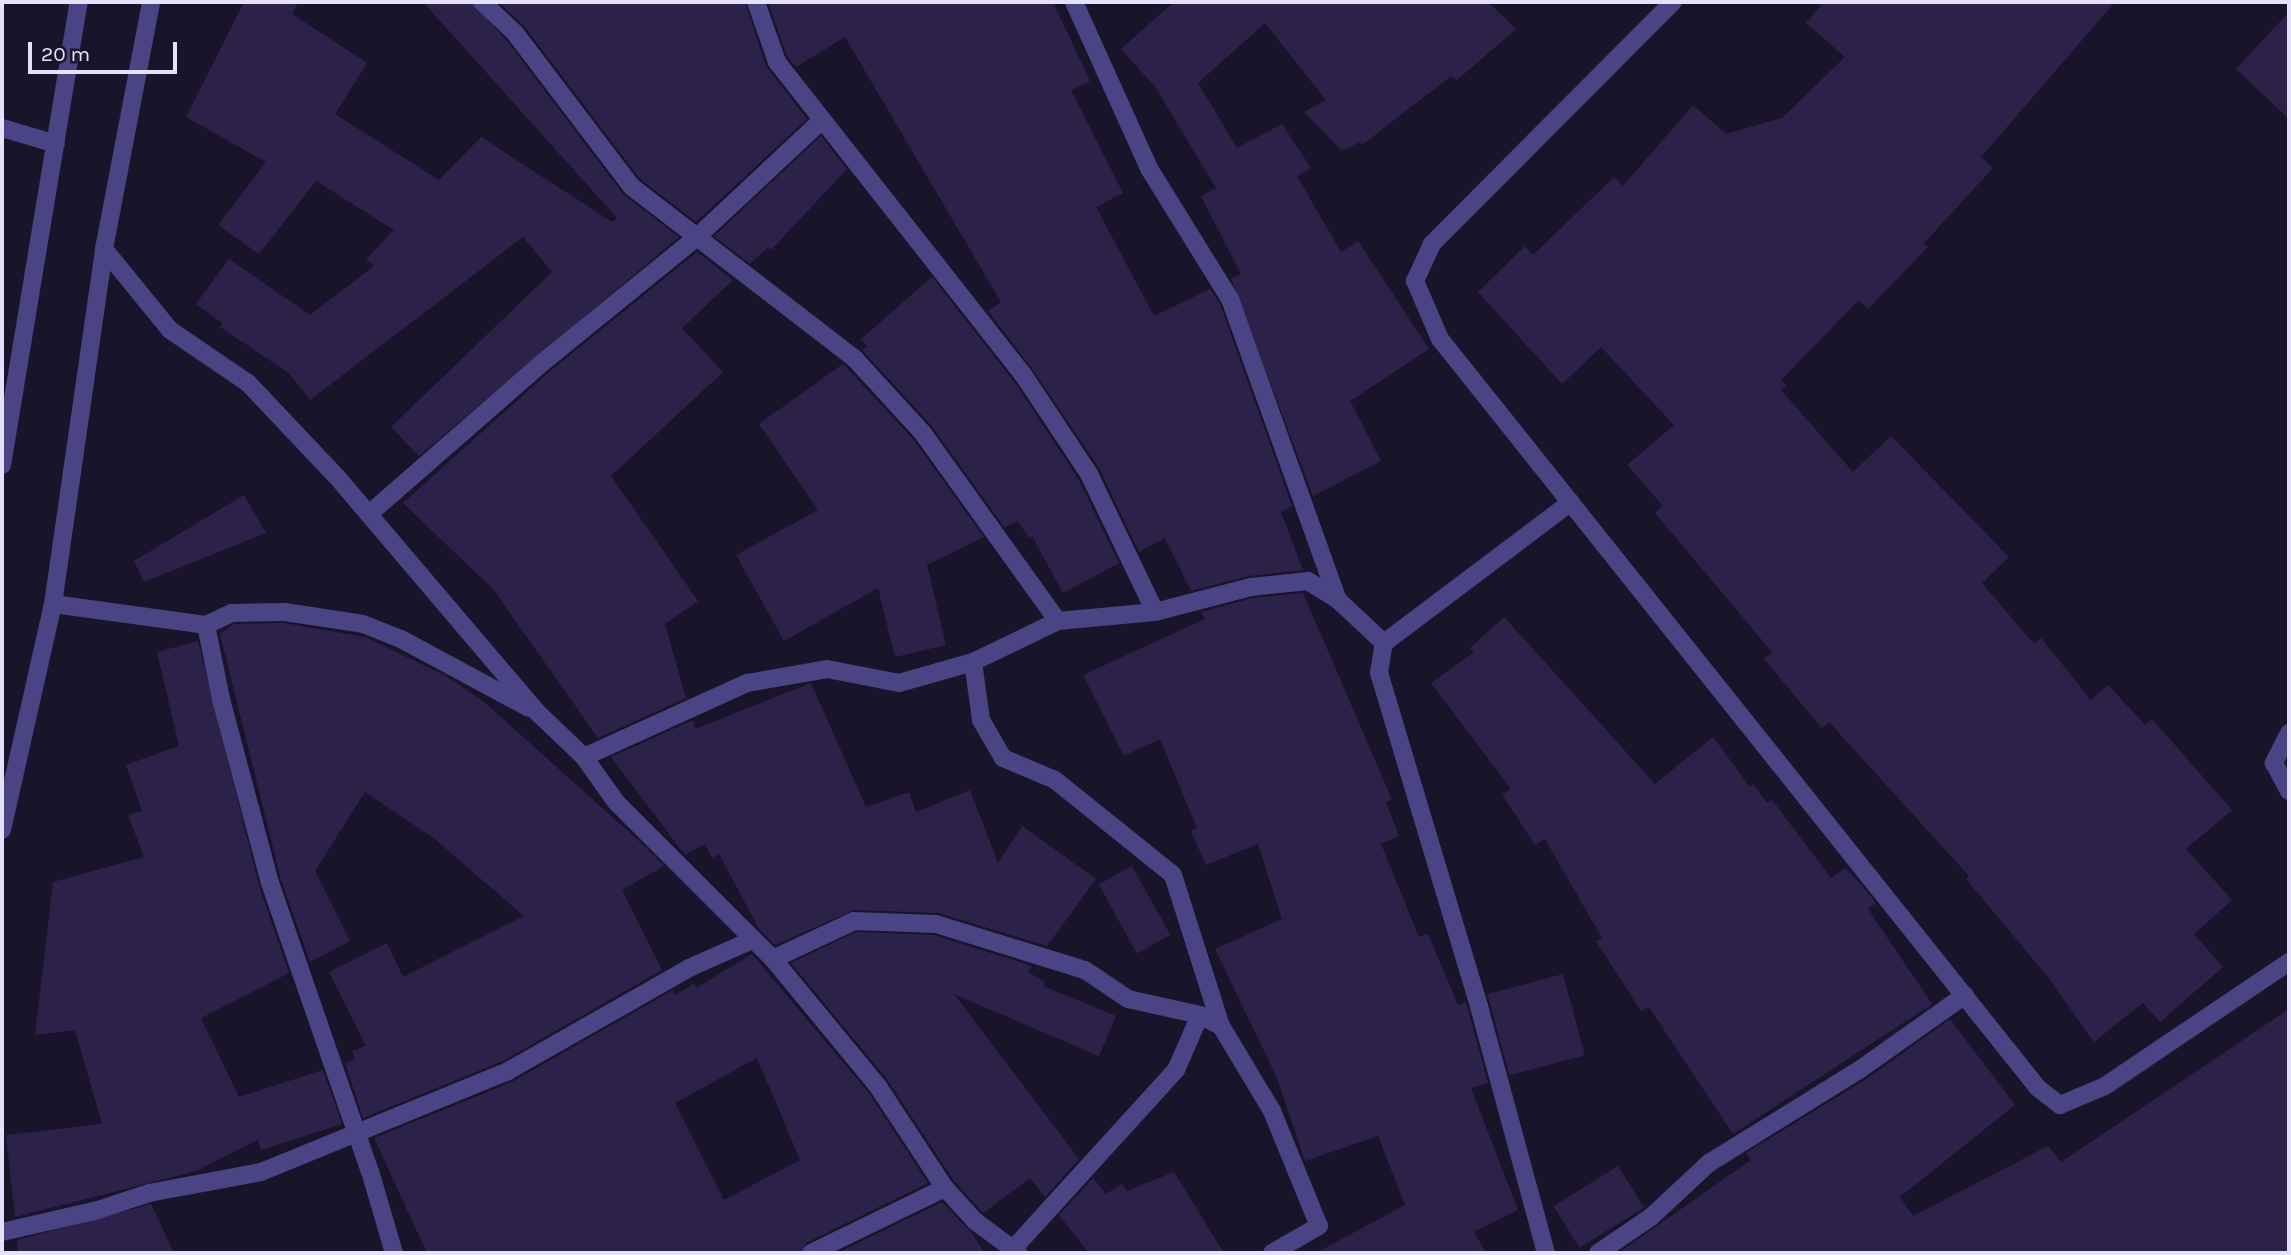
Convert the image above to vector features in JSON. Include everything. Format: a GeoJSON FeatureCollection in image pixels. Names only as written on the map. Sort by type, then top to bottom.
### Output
{"type":"FeatureCollection","features":[{"type":"Feature","properties":{"kind":"street"},"geometry":{"type":"LineString","coordinates":[[2,465],[79,2]]}},
{"type":"Feature","properties":{"kind":"street"},"geometry":{"type":"LineString","coordinates":[[2,830],[53,604],[104,249],[151,2]]}},
{"type":"Feature","properties":{"kind":"street"},"geometry":{"type":"LineString","coordinates":[[482,2],[515,33],[632,187],[855,359],[922,432],[1058,621]]}},
{"type":"Feature","properties":{"kind":"street"},"geometry":{"type":"LineString","coordinates":[[756,2],[777,62],[1024,376],[1089,474],[1155,612]]}},
{"type":"Feature","properties":{"kind":"street"},"geometry":{"type":"LineString","coordinates":[[1073,2],[1150,170],[1230,299],[1338,600]]}},
{"type":"Feature","properties":{"kind":"street"},"geometry":{"type":"LineString","coordinates":[[1673,2],[1433,244],[1415,281],[1440,339],[2038,1088],[2060,1105],[2105,1086],[2289,962]]}},
{"type":"Feature","properties":{"kind":"street"},"geometry":{"type":"LineString","coordinates":[[369,514],[542,363],[697,237],[821,120]]}},
{"type":"Feature","properties":{"kind":"street"},"geometry":{"type":"LineString","coordinates":[[2,128],[56,144]]}},
{"type":"Feature","properties":{"kind":"street"},"geometry":{"type":"LineString","coordinates":[[104,249],[170,330],[248,383],[369,514],[538,713],[584,757],[616,802],[750,941],[773,959],[877,1085],[945,1188],[975,1221],[1015,1251],[1176,1070],[1200,1015]]}},
{"type":"Feature","properties":{"kind":"street"},"geometry":{"type":"LineString","coordinates":[[1546,1253],[1479,1006],[1378,673],[1384,643],[1571,502]]}},
{"type":"Feature","properties":{"kind":"street"},"geometry":{"type":"LineString","coordinates":[[584,757],[747,683],[827,669],[898,683],[973,662],[1058,621],[1155,612],[1251,587],[1308,581],[1338,600],[1384,643]]}},
{"type":"Feature","properties":{"kind":"street"},"geometry":{"type":"LineString","coordinates":[[53,604],[206,625],[232,613],[285,612],[363,624],[401,639],[538,713]]}},
{"type":"Feature","properties":{"kind":"street"},"geometry":{"type":"LineString","coordinates":[[206,625],[220,699],[270,883],[394,1253]]}},
{"type":"Feature","properties":{"kind":"street"},"geometry":{"type":"LineString","coordinates":[[973,662],[981,720],[1003,758],[1055,780],[1173,875],[1221,1026],[1289,1145],[1319,1226],[1272,1253]]}},
{"type":"Feature","properties":{"kind":"street"},"geometry":{"type":"LineString","coordinates":[[2289,733],[2274,763],[2289,791]]}},
{"type":"Feature","properties":{"kind":"street"},"geometry":{"type":"LineString","coordinates":[[773,959],[854,921],[936,924],[1085,970],[1128,999],[1200,1015],[1221,1026]]}},
{"type":"Feature","properties":{"kind":"street"},"geometry":{"type":"LineString","coordinates":[[2,1232],[98,1210],[149,1192],[261,1172],[508,1071],[690,968],[750,941]]}},
{"type":"Feature","properties":{"kind":"street"},"geometry":{"type":"LineString","coordinates":[[1598,1253],[1651,1217],[1709,1163],[1862,1068],[1965,995]]}},
{"type":"Feature","properties":{"kind":"street"},"geometry":{"type":"LineString","coordinates":[[811,1253],[945,1188]]}},
{"type":"Feature","properties":{"kind":"building"},"geometry":{"type":"Polygon","coordinates":[[[244,2],[298,2],[292,14],[367,63],[335,114],[439,180],[481,137],[612,222],[617,218],[423,2],[471,2],[507,41],[623,194],[679,237],[419,456],[391,427],[552,272],[523,237],[310,400],[289,373],[220,327],[222,323],[196,304],[229,259],[310,315],[374,266],[366,259],[394,230],[316,181],[259,254],[218,225],[266,162],[186,117],[244,2]]]}},
{"type":"Feature","properties":{"kind":"building"},"geometry":{"type":"Polygon","coordinates":[[[498,2],[745,2],[766,66],[807,119],[696,222],[640,179],[524,26],[498,2]]]}},
{"type":"Feature","properties":{"kind":"building"},"geometry":{"type":"Polygon","coordinates":[[[768,2],[1053,2],[1090,81],[1071,90],[1123,193],[1096,207],[1154,316],[1210,289],[1220,304],[1292,506],[1281,512],[1303,570],[1248,576],[1191,591],[1165,538],[1139,552],[1099,468],[1033,370],[988,311],[1001,302],[845,37],[796,67],[787,56],[768,2]]]}},
{"type":"Feature","properties":{"kind":"building"},"geometry":{"type":"Polygon","coordinates":[[[1174,2],[1488,2],[1516,29],[1457,80],[1451,76],[1362,145],[1359,142],[1342,151],[1304,112],[1326,100],[1265,23],[1198,83],[1237,148],[1282,124],[1311,168],[1297,176],[1341,252],[1358,241],[1429,349],[1350,401],[1381,461],[1313,496],[1231,279],[1241,274],[1201,196],[1216,188],[1156,88],[1121,49],[1174,2]]]}},
{"type":"Feature","properties":{"kind":"building"},"geometry":{"type":"Polygon","coordinates":[[[1824,2],[2115,2],[1981,157],[1993,168],[1924,243],[1928,247],[1868,309],[1859,300],[1781,380],[1786,385],[1781,390],[1853,472],[1891,436],[2009,557],[1982,583],[2034,644],[2041,638],[2091,700],[2108,685],[2145,725],[2152,719],[2232,810],[2186,849],[2232,900],[2194,934],[2223,967],[2160,1022],[2143,1003],[2094,1042],[2048,977],[1966,879],[1969,876],[1829,722],[1822,728],[1764,659],[1772,652],[1655,513],[1663,506],[1627,465],[1674,425],[1601,347],[1562,384],[1478,292],[1525,246],[1533,255],[1614,177],[1623,186],[1693,105],[1726,134],[1782,118],[1845,57],[1806,23],[1824,2]]]}},
{"type":"Feature","properties":{"kind":"building"},"geometry":{"type":"Polygon","coordinates":[[[2289,12],[2289,119],[2236,69],[2289,12]]]}},
{"type":"Feature","properties":{"kind":"building"},"geometry":{"type":"Polygon","coordinates":[[[821,136],[847,169],[771,250],[768,247],[750,264],[714,236],[821,136]]]}},
{"type":"Feature","properties":{"kind":"building"},"geometry":{"type":"Polygon","coordinates":[[[697,252],[733,280],[682,328],[723,372],[611,476],[698,601],[665,624],[686,698],[598,738],[493,589],[403,503],[549,372],[697,252]]]}},
{"type":"Feature","properties":{"kind":"building"},"geometry":{"type":"Polygon","coordinates":[[[932,277],[1015,383],[1079,480],[1119,563],[1063,593],[1032,536],[1029,538],[1018,521],[1004,527],[931,425],[862,350],[868,347],[861,339],[932,277]]]}},
{"type":"Feature","properties":{"kind":"building"},"geometry":{"type":"Polygon","coordinates":[[[843,364],[913,439],[984,537],[927,565],[946,645],[895,657],[878,588],[784,641],[736,555],[818,510],[759,424],[843,364]]]}},
{"type":"Feature","properties":{"kind":"building"},"geometry":{"type":"Polygon","coordinates":[[[244,495],[266,533],[144,582],[134,561],[244,495]]]}},
{"type":"Feature","properties":{"kind":"building"},"geometry":{"type":"Polygon","coordinates":[[[1303,593],[1392,800],[1386,802],[1399,836],[1381,844],[1419,937],[1428,934],[1458,1005],[1466,1002],[1468,1009],[1488,1083],[1471,1088],[1518,1210],[1474,1232],[1486,1253],[1316,1253],[1405,1205],[1378,1136],[1305,1161],[1277,1078],[1215,949],[1282,919],[1258,844],[1206,865],[1191,831],[1197,828],[1160,739],[1124,756],[1083,675],[1205,619],[1201,612],[1253,598],[1303,593]]]}},
{"type":"Feature","properties":{"kind":"building"},"geometry":{"type":"Polygon","coordinates":[[[1504,617],[1655,784],[1713,737],[1750,787],[1753,784],[1767,803],[1772,800],[1831,878],[1845,868],[1860,883],[1876,903],[1868,909],[1932,1004],[1733,1134],[1649,1007],[1641,1011],[1596,941],[1602,938],[1545,839],[1535,845],[1502,794],[1511,789],[1431,683],[1474,652],[1470,648],[1504,617]]]}},
{"type":"Feature","properties":{"kind":"building"},"geometry":{"type":"Polygon","coordinates":[[[284,623],[365,637],[446,676],[484,702],[639,841],[664,866],[622,890],[662,970],[503,1061],[363,1118],[345,1063],[355,1060],[352,1051],[366,1046],[329,972],[387,943],[403,977],[524,916],[435,839],[365,792],[315,871],[350,941],[310,962],[281,880],[220,634],[234,624],[284,623]]]}},
{"type":"Feature","properties":{"kind":"building"},"geometry":{"type":"Polygon","coordinates":[[[198,641],[259,886],[289,973],[201,1018],[239,1097],[323,1070],[342,1124],[261,1150],[258,1140],[196,1171],[15,1217],[6,1135],[102,1124],[75,1030],[35,1035],[53,882],[144,857],[128,815],[142,811],[126,765],[179,746],[157,652],[198,641]]]}},
{"type":"Feature","properties":{"kind":"building"},"geometry":{"type":"Polygon","coordinates":[[[811,683],[866,807],[909,792],[916,812],[970,790],[998,863],[1022,826],[1096,879],[1047,946],[939,913],[854,910],[775,945],[759,929],[719,854],[712,858],[705,844],[685,855],[611,757],[693,720],[695,729],[811,683]]]}},
{"type":"Feature","properties":{"kind":"building"},"geometry":{"type":"Polygon","coordinates":[[[1132,866],[1170,935],[1137,954],[1099,884],[1132,866]]]}},
{"type":"Feature","properties":{"kind":"building"},"geometry":{"type":"Polygon","coordinates":[[[856,932],[934,935],[1032,966],[1028,972],[1045,982],[1043,986],[1116,1016],[1099,1056],[954,994],[1079,1159],[1045,1197],[1030,1178],[983,1213],[954,1181],[886,1078],[791,963],[856,932]]]}},
{"type":"Feature","properties":{"kind":"building"},"geometry":{"type":"Polygon","coordinates":[[[752,954],[868,1092],[928,1183],[806,1243],[800,1253],[427,1253],[374,1138],[512,1082],[673,990],[675,995],[694,984],[696,988],[752,954]],[[757,1058],[675,1103],[724,1200],[800,1160],[757,1058]]]}},
{"type":"Feature","properties":{"kind":"building"},"geometry":{"type":"Polygon","coordinates":[[[1563,974],[1585,1055],[1509,1075],[1488,994],[1563,974]]]}},
{"type":"Feature","properties":{"kind":"building"},"geometry":{"type":"Polygon","coordinates":[[[2289,1009],[2289,1253],[1618,1253],[1751,1160],[1746,1153],[1868,1078],[1950,1019],[2015,1105],[1900,1197],[1913,1216],[2048,1146],[2061,1162],[2289,1009]]]}},
{"type":"Feature","properties":{"kind":"building"},"geometry":{"type":"Polygon","coordinates":[[[1618,1166],[1644,1208],[1580,1248],[1554,1206],[1618,1166]]]}},
{"type":"Feature","properties":{"kind":"building"},"geometry":{"type":"Polygon","coordinates":[[[1174,1172],[1224,1253],[1089,1253],[1059,1215],[1093,1178],[1106,1194],[1122,1184],[1127,1191],[1174,1172]]]}},
{"type":"Feature","properties":{"kind":"building"},"geometry":{"type":"Polygon","coordinates":[[[942,1202],[972,1233],[984,1253],[837,1253],[942,1202]]]}},
{"type":"Feature","properties":{"kind":"building"},"geometry":{"type":"Polygon","coordinates":[[[151,1204],[174,1253],[18,1253],[17,1240],[151,1204]]]}}]}
